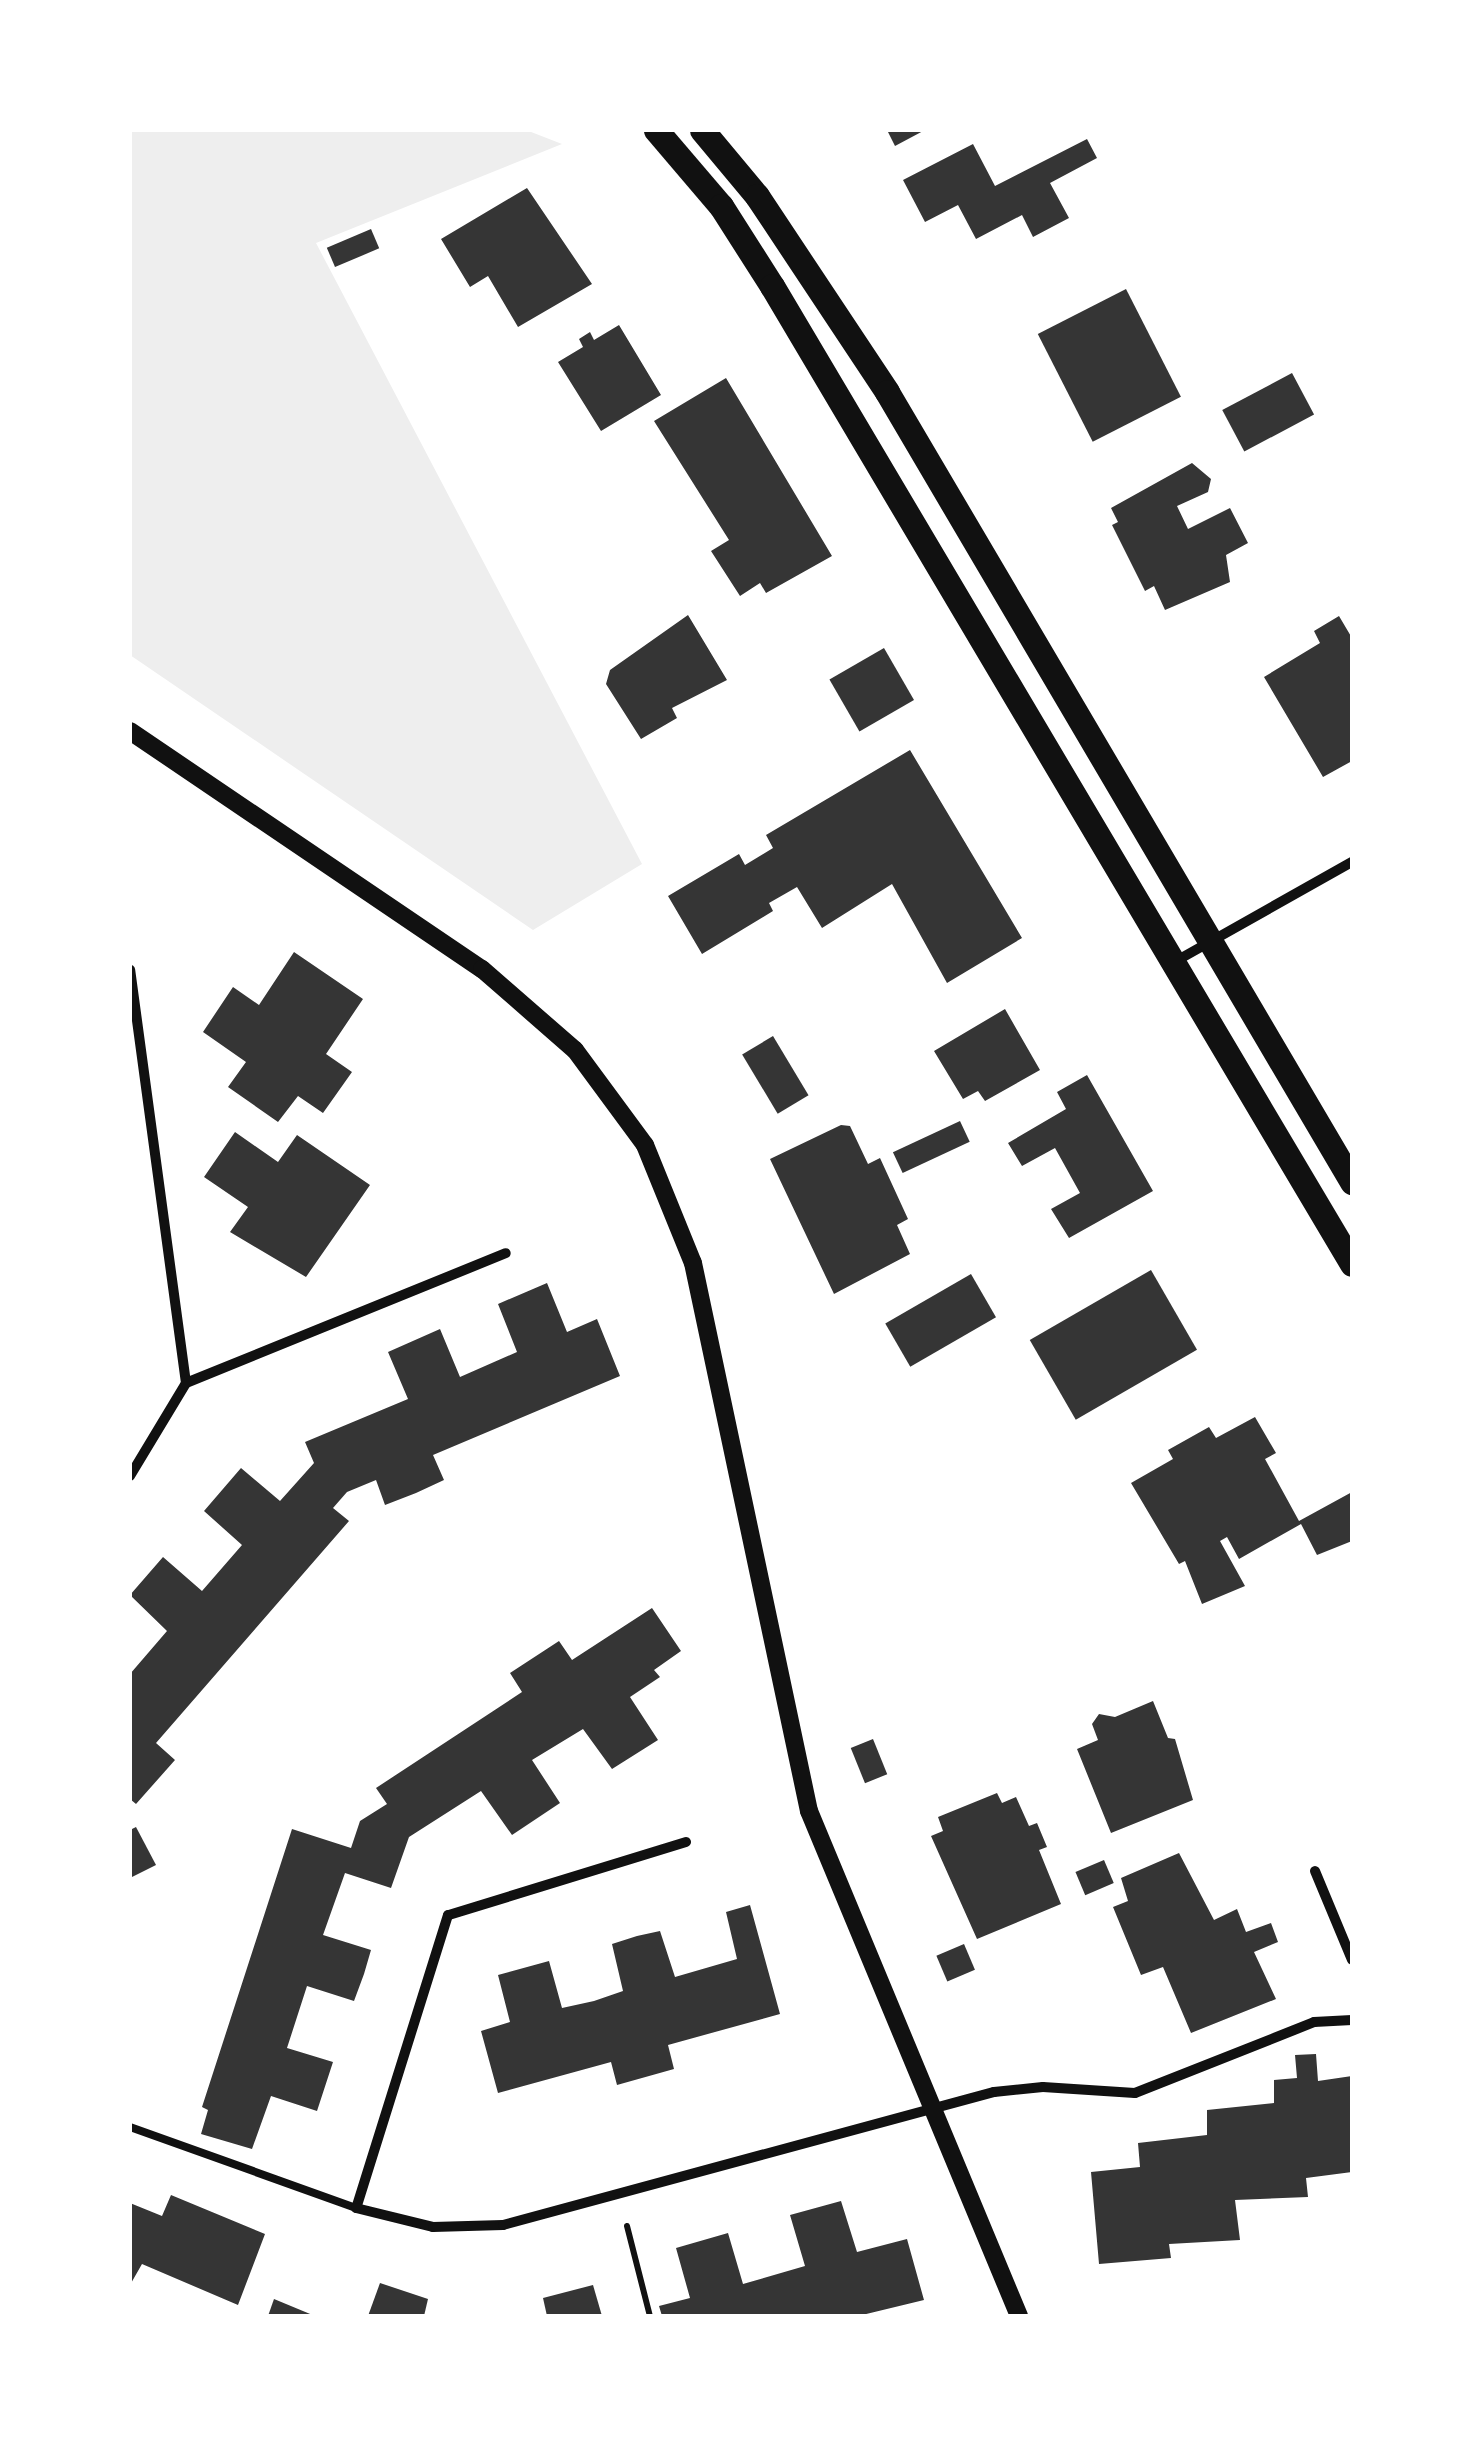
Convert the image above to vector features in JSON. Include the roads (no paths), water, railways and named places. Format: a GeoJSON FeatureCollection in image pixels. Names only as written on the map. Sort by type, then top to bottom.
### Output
{"type":"FeatureCollection","features":[{"type":"Feature","properties":{"kind":"main road"},"geometry":{"type":"LineString","coordinates":[[656,130],[712,196],[772,286],[1352,1264]]}},
{"type":"Feature","properties":{"kind":"main road"},"geometry":{"type":"LineString","coordinates":[[702,130],[757,196],[876,376],[1212,939],[1352,1182]]}},
{"type":"Feature","properties":{"kind":"street"},"geometry":{"type":"LineString","coordinates":[[130,731],[495,979],[575,1050],[644,1145],[693,1263],[809,1811],[1019,2316]]}},
{"type":"Feature","properties":{"kind":"street"},"geometry":{"type":"LineString","coordinates":[[1176,962],[1352,862]]}},
{"type":"Feature","properties":{"kind":"street"},"geometry":{"type":"LineString","coordinates":[[130,970],[186,1383]]}},
{"type":"Feature","properties":{"kind":"street"},"geometry":{"type":"LineString","coordinates":[[130,1476],[186,1383],[506,1252]]}},
{"type":"Feature","properties":{"kind":"street"},"geometry":{"type":"LineString","coordinates":[[686,1842],[448,1915],[356,2208],[433,2227],[470,2227],[619,2196],[1020,2088],[1135,2093],[1314,2022],[1352,2020]]}},
{"type":"Feature","properties":{"kind":"street"},"geometry":{"type":"LineString","coordinates":[[1315,1871],[1352,1960]]}},
{"type":"Feature","properties":{"kind":"lane"},"geometry":{"type":"LineString","coordinates":[[130,2126],[356,2208]]}}]}
